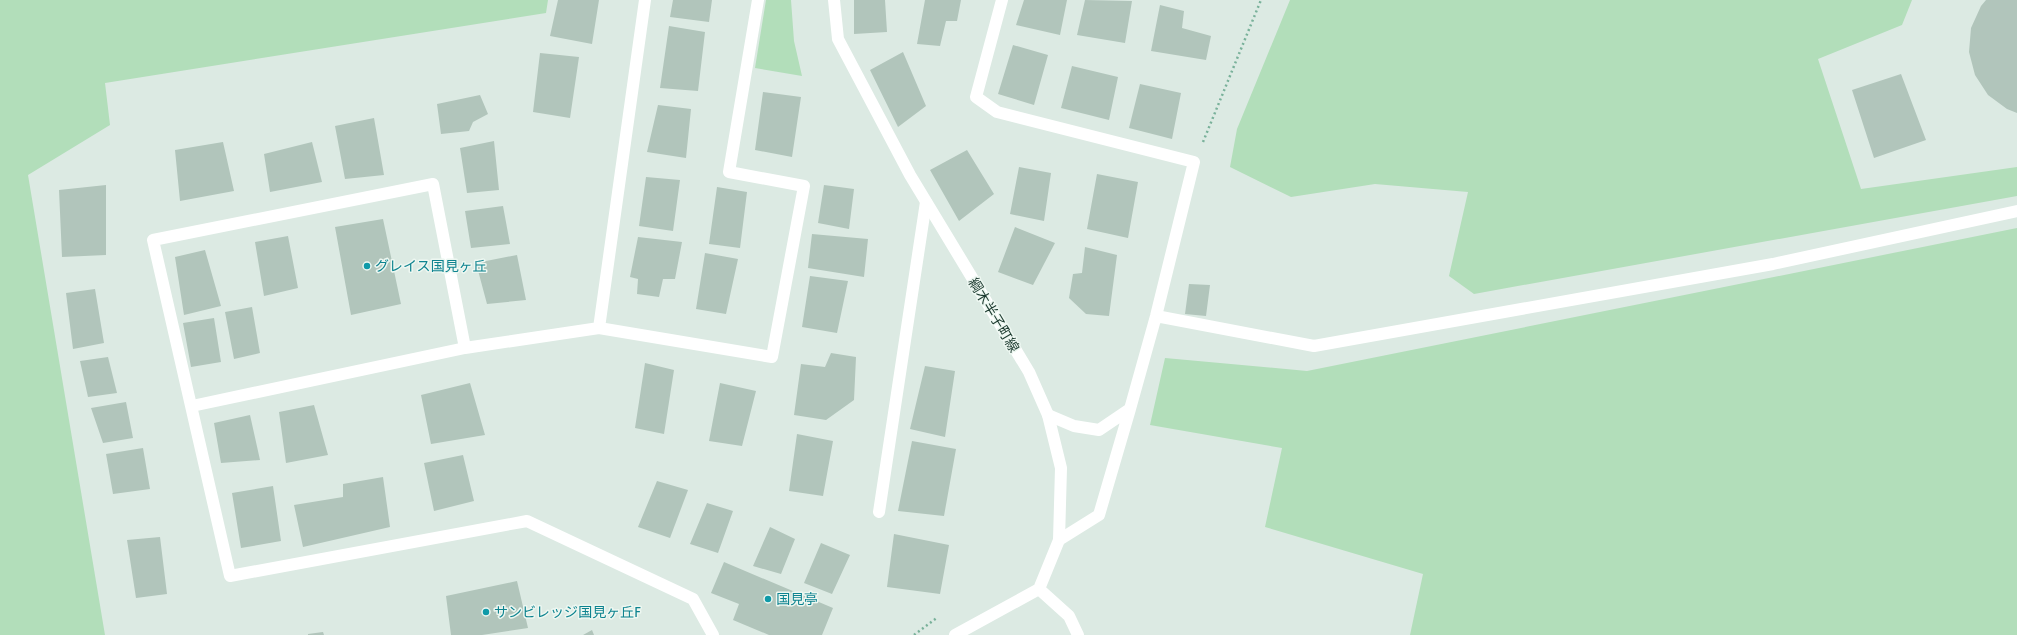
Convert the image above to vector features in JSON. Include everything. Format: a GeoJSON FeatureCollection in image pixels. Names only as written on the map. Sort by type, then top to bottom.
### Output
{"type":"FeatureCollection","features":[{"type":"Feature","properties":{"kind":"street"},"geometry":{"type":"LineString","coordinates":[[599,328],[645,0]]}},
{"type":"Feature","properties":{"kind":"street"},"geometry":{"type":"LineString","coordinates":[[192,406],[465,348],[599,328],[772,356],[804,186],[729,172],[758,0]]}},
{"type":"Feature","properties":{"kind":"street","name":"綱木半子町線"},"geometry":{"type":"LineString","coordinates":[[834,0],[838,39],[910,175],[1028,372],[1048,415],[1061,468],[1060,540],[1039,590]]}},
{"type":"Feature","properties":{"kind":"street"},"geometry":{"type":"LineString","coordinates":[[1002,0],[976,98],[998,112],[1194,162],[1156,316],[1099,516],[1060,540]]}},
{"type":"Feature","properties":{"kind":"street"},"geometry":{"type":"LineString","coordinates":[[465,348],[433,184],[154,240],[230,576],[527,521],[693,599],[713,635]]}},
{"type":"Feature","properties":{"kind":"street"},"geometry":{"type":"LineString","coordinates":[[879,512],[926,202]]}},
{"type":"Feature","properties":{"kind":"street"},"geometry":{"type":"LineString","coordinates":[[1156,316],[1314,346],[1773,264],[2017,211]]}},
{"type":"Feature","properties":{"kind":"street"},"geometry":{"type":"LineString","coordinates":[[1048,415],[1074,426],[1099,430],[1130,409]]}},
{"type":"Feature","properties":{"kind":"street"},"geometry":{"type":"LineString","coordinates":[[955,635],[1039,590],[1069,616],[1078,635]]}},
{"type":"Feature","properties":{"kind":"path"},"geometry":{"type":"LineString","coordinates":[[1194,162],[1261,0]]}},
{"type":"Feature","properties":{"kind":"path"},"geometry":{"type":"LineString","coordinates":[[914,635],[940,615]]}},
{"type":"Feature","properties":{"kind":"green space"},"geometry":{"type":"Polygon","coordinates":[[[0,0],[548,0],[546,13],[105,83],[110,125],[28,175],[105,635],[0,635],[0,0]]]}},
{"type":"Feature","properties":{"kind":"green space"},"geometry":{"type":"Polygon","coordinates":[[[766,0],[791,0],[794,41],[802,76],[755,68],[766,0]]]}},
{"type":"Feature","properties":{"kind":"green space"},"geometry":{"type":"Polygon","coordinates":[[[1290,0],[1912,0],[1902,25],[1818,59],[1861,189],[2017,167],[2017,196],[1474,294],[1449,276],[1468,192],[1375,184],[1291,197],[1230,167],[1237,129],[1290,0]]]}},
{"type":"Feature","properties":{"kind":"green space"},"geometry":{"type":"Polygon","coordinates":[[[2017,228],[2017,635],[1410,635],[1423,574],[1265,527],[1282,448],[1150,425],[1165,358],[1307,371],[2017,228]]]}},
{"type":"Feature","properties":{"kind":"building"},"geometry":{"type":"Polygon","coordinates":[[[558,0],[599,0],[592,44],[550,36],[558,0]]]}},
{"type":"Feature","properties":{"kind":"building"},"geometry":{"type":"Polygon","coordinates":[[[673,0],[712,0],[709,22],[670,17],[673,0]]]}},
{"type":"Feature","properties":{"kind":"building"},"geometry":{"type":"Polygon","coordinates":[[[854,0],[885,0],[887,32],[854,34],[854,0]]]}},
{"type":"Feature","properties":{"kind":"building"},"geometry":{"type":"Polygon","coordinates":[[[925,0],[961,0],[957,21],[946,21],[940,46],[917,44],[925,0]]]}},
{"type":"Feature","properties":{"kind":"building"},"geometry":{"type":"Polygon","coordinates":[[[1024,0],[1067,0],[1060,35],[1016,25],[1024,0]]]}},
{"type":"Feature","properties":{"kind":"building"},"geometry":{"type":"Polygon","coordinates":[[[1085,0],[1132,1],[1125,43],[1077,35],[1085,0]]]}},
{"type":"Feature","properties":{"kind":"building"},"geometry":{"type":"Polygon","coordinates":[[[1986,0],[2017,0],[2017,113],[2007,109],[1988,95],[1975,75],[1969,52],[1971,28],[1981,6],[1986,0]]]}},
{"type":"Feature","properties":{"kind":"building"},"geometry":{"type":"Polygon","coordinates":[[[1160,5],[1184,11],[1182,28],[1211,36],[1206,60],[1151,51],[1160,5]]]}},
{"type":"Feature","properties":{"kind":"building"},"geometry":{"type":"Polygon","coordinates":[[[669,26],[705,32],[698,91],[660,88],[669,26]]]}},
{"type":"Feature","properties":{"kind":"building"},"geometry":{"type":"Polygon","coordinates":[[[1013,45],[1048,55],[1034,105],[998,94],[1013,45]]]}},
{"type":"Feature","properties":{"kind":"building"},"geometry":{"type":"Polygon","coordinates":[[[903,52],[926,106],[898,127],[870,70],[903,52]]]}},
{"type":"Feature","properties":{"kind":"building"},"geometry":{"type":"Polygon","coordinates":[[[540,53],[579,57],[570,118],[533,112],[540,53]]]}},
{"type":"Feature","properties":{"kind":"building"},"geometry":{"type":"Polygon","coordinates":[[[1072,66],[1118,77],[1109,120],[1061,108],[1072,66]]]}},
{"type":"Feature","properties":{"kind":"building"},"geometry":{"type":"Polygon","coordinates":[[[1901,74],[1926,140],[1874,158],[1852,90],[1901,74]]]}},
{"type":"Feature","properties":{"kind":"building"},"geometry":{"type":"Polygon","coordinates":[[[1140,84],[1181,93],[1172,139],[1129,128],[1140,84]]]}},
{"type":"Feature","properties":{"kind":"building"},"geometry":{"type":"Polygon","coordinates":[[[763,92],[801,97],[792,157],[755,150],[763,92]]]}},
{"type":"Feature","properties":{"kind":"building"},"geometry":{"type":"Polygon","coordinates":[[[480,95],[488,114],[473,122],[469,131],[441,134],[437,104],[480,95]]]}},
{"type":"Feature","properties":{"kind":"building"},"geometry":{"type":"Polygon","coordinates":[[[658,105],[691,109],[686,158],[647,152],[658,105]]]}},
{"type":"Feature","properties":{"kind":"building"},"geometry":{"type":"Polygon","coordinates":[[[374,118],[384,175],[345,179],[335,126],[374,118]]]}},
{"type":"Feature","properties":{"kind":"building"},"geometry":{"type":"Polygon","coordinates":[[[494,141],[499,190],[467,193],[460,148],[494,141]]]}},
{"type":"Feature","properties":{"kind":"building"},"geometry":{"type":"Polygon","coordinates":[[[223,142],[234,191],[180,201],[175,150],[223,142]]]}},
{"type":"Feature","properties":{"kind":"building"},"geometry":{"type":"Polygon","coordinates":[[[312,142],[322,182],[270,192],[264,154],[312,142]]]}},
{"type":"Feature","properties":{"kind":"building"},"geometry":{"type":"Polygon","coordinates":[[[967,150],[994,194],[959,221],[930,170],[967,150]]]}},
{"type":"Feature","properties":{"kind":"building"},"geometry":{"type":"Polygon","coordinates":[[[1019,167],[1051,173],[1044,221],[1010,214],[1019,167]]]}},
{"type":"Feature","properties":{"kind":"building"},"geometry":{"type":"Polygon","coordinates":[[[1097,174],[1138,182],[1128,238],[1087,229],[1097,174]]]}},
{"type":"Feature","properties":{"kind":"building"},"geometry":{"type":"Polygon","coordinates":[[[646,177],[680,180],[673,231],[639,226],[646,177]]]}},
{"type":"Feature","properties":{"kind":"building"},"geometry":{"type":"Polygon","coordinates":[[[106,185],[106,255],[62,257],[59,190],[106,185]]]}},
{"type":"Feature","properties":{"kind":"building"},"geometry":{"type":"Polygon","coordinates":[[[824,185],[854,189],[849,229],[818,223],[824,185]]]}},
{"type":"Feature","properties":{"kind":"building"},"geometry":{"type":"Polygon","coordinates":[[[717,187],[747,192],[740,248],[709,244],[717,187]]]}},
{"type":"Feature","properties":{"kind":"building"},"geometry":{"type":"Polygon","coordinates":[[[503,206],[510,244],[471,248],[465,211],[503,206]]]}},
{"type":"Feature","properties":{"kind":"building","name":"グレイス国見ヶ丘"},"geometry":{"type":"Polygon","coordinates":[[[383,219],[401,304],[351,315],[335,227],[383,219]]]}},
{"type":"Feature","properties":{"kind":"building"},"geometry":{"type":"Polygon","coordinates":[[[1015,227],[1055,243],[1033,285],[998,272],[1015,227]]]}},
{"type":"Feature","properties":{"kind":"building"},"geometry":{"type":"Polygon","coordinates":[[[812,234],[868,239],[864,277],[808,268],[812,234]]]}},
{"type":"Feature","properties":{"kind":"building"},"geometry":{"type":"Polygon","coordinates":[[[288,236],[298,288],[264,296],[255,242],[288,236]]]}},
{"type":"Feature","properties":{"kind":"building"},"geometry":{"type":"Polygon","coordinates":[[[638,237],[682,242],[675,279],[663,279],[659,297],[637,294],[638,279],[630,277],[638,237]]]}},
{"type":"Feature","properties":{"kind":"building"},"geometry":{"type":"Polygon","coordinates":[[[1085,247],[1117,255],[1109,316],[1086,314],[1069,298],[1073,274],[1082,273],[1085,247]]]}},
{"type":"Feature","properties":{"kind":"building"},"geometry":{"type":"Polygon","coordinates":[[[205,250],[221,306],[184,315],[175,257],[205,250]]]}},
{"type":"Feature","properties":{"kind":"building"},"geometry":{"type":"Polygon","coordinates":[[[705,253],[738,259],[726,314],[696,309],[705,253]]]}},
{"type":"Feature","properties":{"kind":"building"},"geometry":{"type":"Polygon","coordinates":[[[517,255],[526,300],[487,304],[476,263],[517,255]]]}},
{"type":"Feature","properties":{"kind":"building"},"geometry":{"type":"Polygon","coordinates":[[[810,276],[848,281],[837,333],[802,327],[810,276]]]}},
{"type":"Feature","properties":{"kind":"building"},"geometry":{"type":"Polygon","coordinates":[[[1189,284],[1210,285],[1206,316],[1185,314],[1189,284]]]}},
{"type":"Feature","properties":{"kind":"building"},"geometry":{"type":"Polygon","coordinates":[[[95,289],[104,343],[73,349],[66,293],[95,289]]]}},
{"type":"Feature","properties":{"kind":"building"},"geometry":{"type":"Polygon","coordinates":[[[252,307],[260,353],[234,359],[225,312],[252,307]]]}},
{"type":"Feature","properties":{"kind":"building"},"geometry":{"type":"Polygon","coordinates":[[[214,318],[221,362],[191,367],[183,323],[214,318]]]}},
{"type":"Feature","properties":{"kind":"building"},"geometry":{"type":"Polygon","coordinates":[[[831,353],[856,357],[854,400],[826,420],[794,415],[801,364],[825,367],[831,353]]]}},
{"type":"Feature","properties":{"kind":"building"},"geometry":{"type":"Polygon","coordinates":[[[108,357],[117,393],[88,397],[80,361],[108,357]]]}},
{"type":"Feature","properties":{"kind":"building"},"geometry":{"type":"Polygon","coordinates":[[[645,363],[674,370],[664,434],[635,428],[645,363]]]}},
{"type":"Feature","properties":{"kind":"building"},"geometry":{"type":"Polygon","coordinates":[[[925,366],[955,371],[945,437],[910,429],[925,366]]]}},
{"type":"Feature","properties":{"kind":"building"},"geometry":{"type":"Polygon","coordinates":[[[470,383],[485,435],[431,444],[421,395],[470,383]]]}},
{"type":"Feature","properties":{"kind":"building"},"geometry":{"type":"Polygon","coordinates":[[[720,383],[756,391],[742,446],[709,441],[720,383]]]}},
{"type":"Feature","properties":{"kind":"building"},"geometry":{"type":"Polygon","coordinates":[[[126,402],[133,438],[103,443],[91,408],[126,402]]]}},
{"type":"Feature","properties":{"kind":"building"},"geometry":{"type":"Polygon","coordinates":[[[314,405],[328,455],[286,463],[279,412],[314,405]]]}},
{"type":"Feature","properties":{"kind":"building"},"geometry":{"type":"Polygon","coordinates":[[[250,415],[260,460],[221,463],[214,423],[250,415]]]}},
{"type":"Feature","properties":{"kind":"building"},"geometry":{"type":"Polygon","coordinates":[[[797,434],[833,441],[823,496],[789,491],[797,434]]]}},
{"type":"Feature","properties":{"kind":"building"},"geometry":{"type":"Polygon","coordinates":[[[912,441],[956,449],[944,516],[898,511],[912,441]]]}},
{"type":"Feature","properties":{"kind":"building"},"geometry":{"type":"Polygon","coordinates":[[[143,448],[150,489],[113,494],[106,454],[143,448]]]}},
{"type":"Feature","properties":{"kind":"building"},"geometry":{"type":"Polygon","coordinates":[[[463,455],[474,501],[434,511],[424,463],[463,455]]]}},
{"type":"Feature","properties":{"kind":"building"},"geometry":{"type":"Polygon","coordinates":[[[383,477],[390,527],[303,547],[294,505],[343,497],[343,484],[383,477]]]}},
{"type":"Feature","properties":{"kind":"building"},"geometry":{"type":"Polygon","coordinates":[[[657,481],[688,490],[670,538],[638,527],[657,481]]]}},
{"type":"Feature","properties":{"kind":"building"},"geometry":{"type":"Polygon","coordinates":[[[273,486],[281,541],[241,548],[232,493],[273,486]]]}},
{"type":"Feature","properties":{"kind":"building"},"geometry":{"type":"Polygon","coordinates":[[[707,503],[733,511],[718,553],[690,544],[707,503]]]}},
{"type":"Feature","properties":{"kind":"building"},"geometry":{"type":"Polygon","coordinates":[[[770,527],[795,539],[781,574],[753,566],[770,527]]]}},
{"type":"Feature","properties":{"kind":"building"},"geometry":{"type":"Polygon","coordinates":[[[894,534],[949,545],[940,594],[887,587],[894,534]]]}},
{"type":"Feature","properties":{"kind":"building"},"geometry":{"type":"Polygon","coordinates":[[[160,537],[167,594],[136,598],[127,540],[160,537]]]}},
{"type":"Feature","properties":{"kind":"building"},"geometry":{"type":"Polygon","coordinates":[[[821,543],[850,555],[832,594],[804,583],[821,543]]]}},
{"type":"Feature","properties":{"kind":"building","name":"国見亭"},"geometry":{"type":"Polygon","coordinates":[[[724,562],[833,608],[822,635],[769,635],[733,620],[739,604],[711,593],[724,562]]]}},
{"type":"Feature","properties":{"kind":"building","name":"サンビレッジ国見ヶ丘F"},"geometry":{"type":"Polygon","coordinates":[[[517,581],[528,628],[482,635],[451,635],[446,596],[517,581]]]}},
{"type":"Feature","properties":{"kind":"building"},"geometry":{"type":"Polygon","coordinates":[[[592,630],[594,635],[583,635],[592,630]]]}},
{"type":"Feature","properties":{"kind":"building"},"geometry":{"type":"Polygon","coordinates":[[[323,632],[324,635],[308,635],[308,634],[323,632]]]}},
{"type":"Feature","properties":{"kind":"place","name":"グレイス国見ヶ丘"},"geometry":{"type":"Point","coordinates":[367,266]}},
{"type":"Feature","properties":{"kind":"place","name":"国見亭"},"geometry":{"type":"Point","coordinates":[768,599]}},
{"type":"Feature","properties":{"kind":"place","name":"サンビレッジ国見ヶ丘F"},"geometry":{"type":"Point","coordinates":[486,612]}}]}
